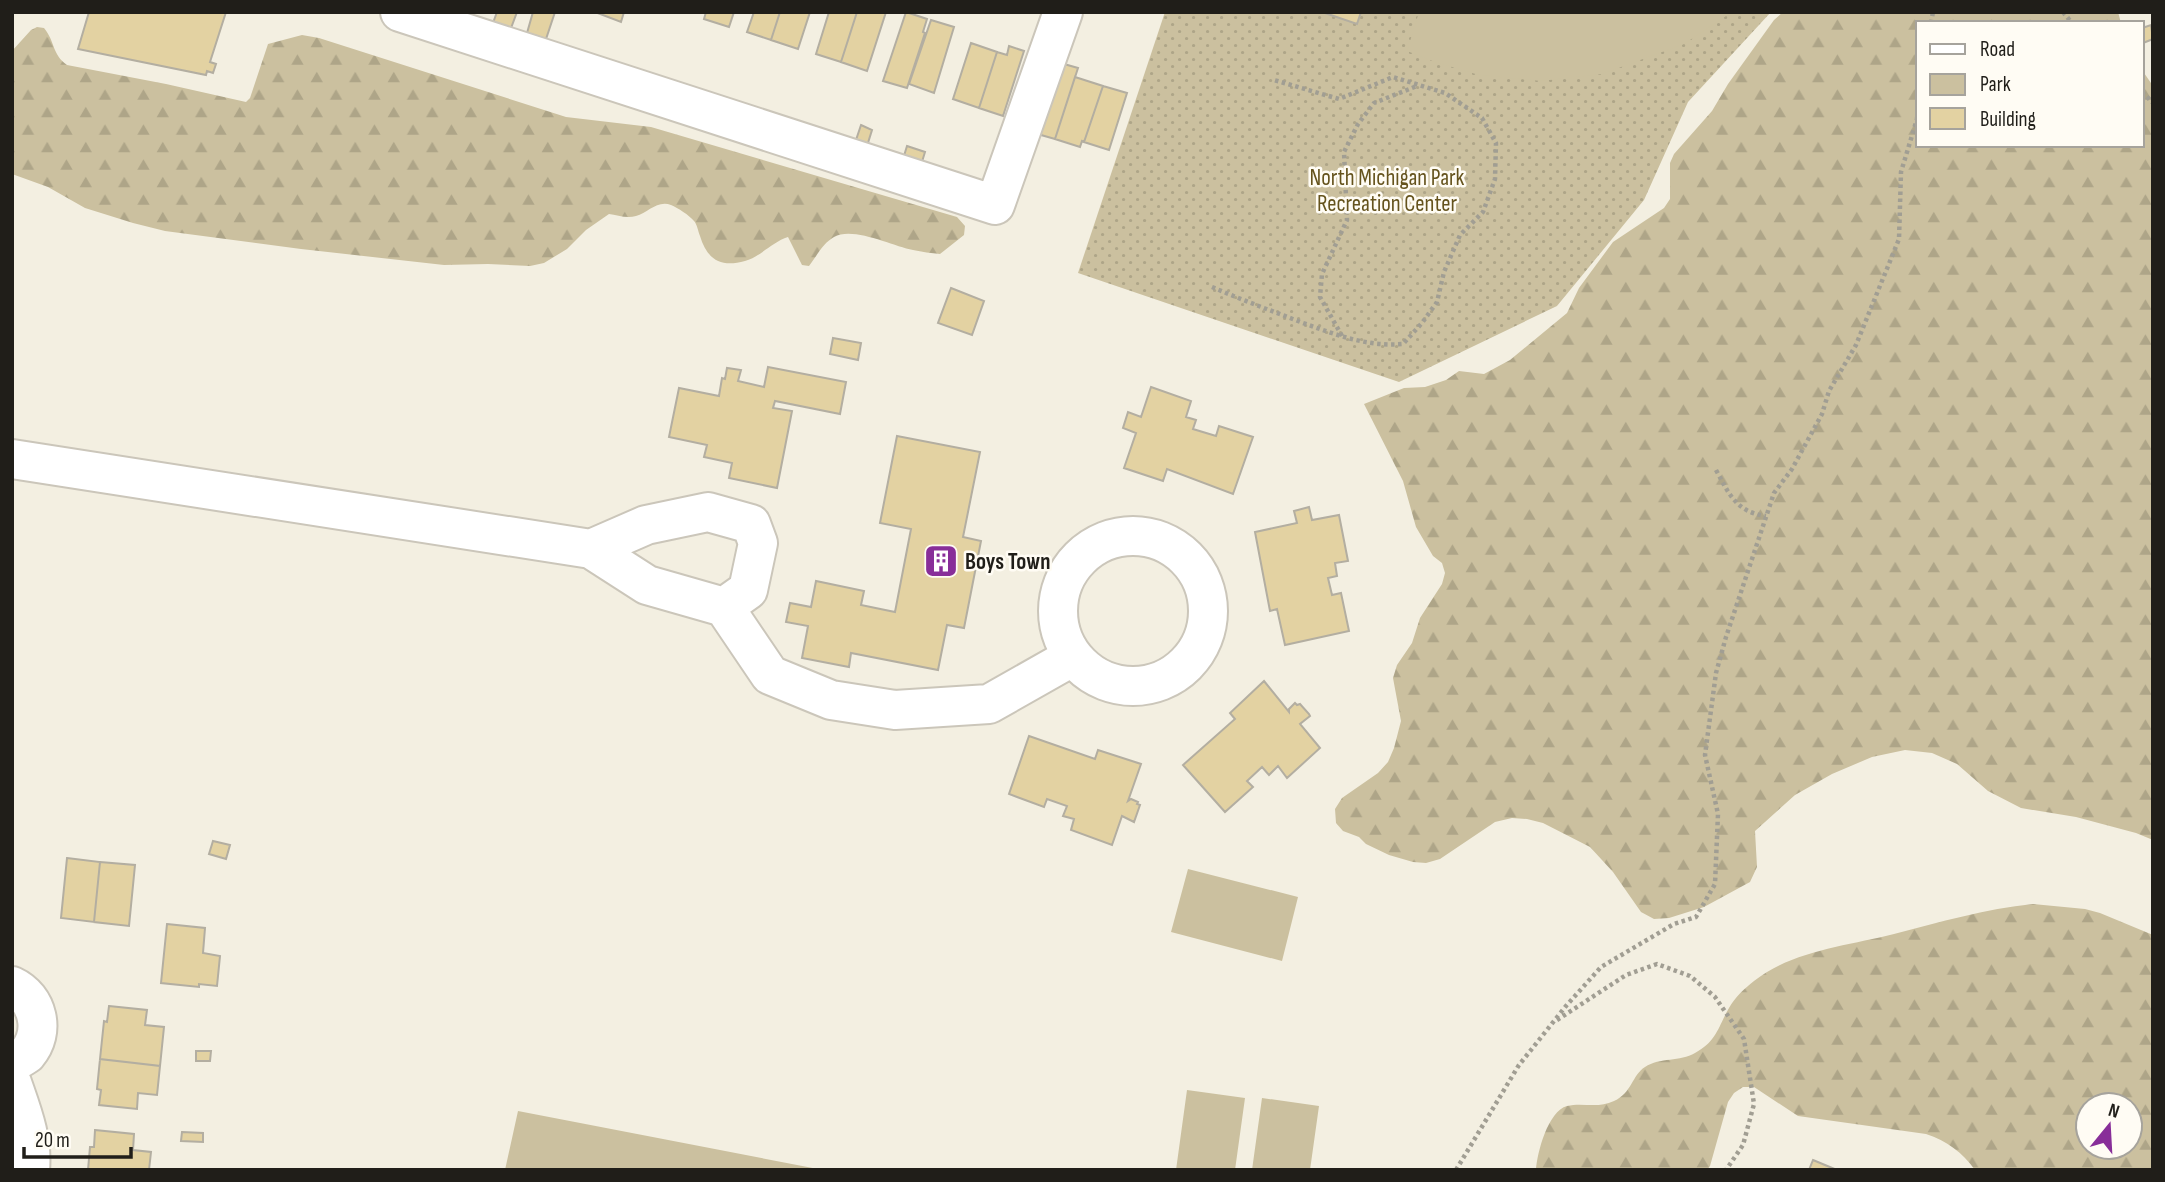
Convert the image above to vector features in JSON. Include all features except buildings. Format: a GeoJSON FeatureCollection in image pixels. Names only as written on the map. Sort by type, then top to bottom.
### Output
{"type":"FeatureCollection","features":[{"type":"Feature","properties":{"kind":"street"},"geometry":{"type":"LineString","coordinates":[[400,12],[995,205],[1063,12]]}},
{"type":"Feature","properties":{"kind":"street"},"geometry":{"type":"LineString","coordinates":[[12,459],[591,549],[647,585],[724,607],[771,675],[831,700],[895,710],[989,704],[1072,657]]}},
{"type":"Feature","properties":{"kind":"street"},"geometry":{"type":"LineString","coordinates":[[591,549],[646,525],[708,512],[751,524],[758,543],[748,590],[724,607]]}},
{"type":"Feature","properties":{"kind":"street"},"geometry":{"type":"LineString","coordinates":[[12,986],[23,991],[36,1011],[37,1034],[26,1054],[12,1063]]}},
{"type":"Feature","properties":{"kind":"street"},"geometry":{"type":"LineString","coordinates":[[12,1083],[32,1152],[30,1170]]}},
{"type":"Feature","properties":{"kind":"path"},"geometry":{"type":"LineString","coordinates":[[1212,287],[1260,308],[1342,337],[1371,345],[1403,344],[1437,302],[1444,272],[1460,235],[1483,212],[1494,179],[1496,144],[1482,118],[1445,93],[1393,77],[1339,99],[1274,80]]}},
{"type":"Feature","properties":{"kind":"path"},"geometry":{"type":"LineString","coordinates":[[1342,337],[1320,297],[1322,274],[1347,220],[1344,152],[1358,124],[1374,103],[1419,85]]}},
{"type":"Feature","properties":{"kind":"path"},"geometry":{"type":"LineString","coordinates":[[1456,1170],[1519,1065],[1601,967],[1674,924],[1696,917],[1715,884],[1718,814],[1706,755],[1717,673],[1726,637],[1774,493],[1792,469],[1822,415],[1829,391],[1856,345],[1899,239],[1901,172],[1916,121]]}},
{"type":"Feature","properties":{"kind":"path"},"geometry":{"type":"LineString","coordinates":[[1716,470],[1737,505],[1766,516]]}},
{"type":"Feature","properties":{"kind":"path"},"geometry":{"type":"LineString","coordinates":[[1553,1023],[1626,975],[1657,964],[1690,976],[1716,997],[1744,1039],[1754,1104],[1743,1145],[1726,1170]]}},
{"type":"Feature","properties":{"kind":"green space","name":"North Michigan Park Recreation Center"},"geometry":{"type":"Polygon","coordinates":[[[1165,12],[1771,12],[1688,102],[1644,200],[1557,306],[1399,382],[1078,273],[1165,12]]]}},
{"type":"Feature","properties":{"kind":"green space"},"geometry":{"type":"Polygon","coordinates":[[[1419,12],[1732,12],[1684,44],[1602,74],[1541,81],[1479,75],[1407,51],[1419,12]]]}},
{"type":"Feature","properties":{"kind":"green space"},"geometry":{"type":"Polygon","coordinates":[[[1783,12],[2118,12],[2120,21],[1916,21],[1916,147],[2144,147],[2144,73],[2153,86],[2153,840],[2076,817],[2021,808],[1988,791],[1957,764],[1932,753],[1905,750],[1872,757],[1832,774],[1795,795],[1755,831],[1757,867],[1750,882],[1704,907],[1669,918],[1654,919],[1641,912],[1613,872],[1590,847],[1543,823],[1527,819],[1512,818],[1495,822],[1440,859],[1426,863],[1389,855],[1343,831],[1336,823],[1335,809],[1342,798],[1378,773],[1388,762],[1401,721],[1393,678],[1397,665],[1412,643],[1420,618],[1442,584],[1445,573],[1442,563],[1433,556],[1416,527],[1403,481],[1364,404],[1404,388],[1425,387],[1446,380],[1459,371],[1484,374],[1510,360],[1567,313],[1579,288],[1613,242],[1664,208],[1670,199],[1670,163],[1674,154],[1712,111],[1774,20],[1783,12]]]}},
{"type":"Feature","properties":{"kind":"green space"},"geometry":{"type":"Polygon","coordinates":[[[37,27],[44,28],[59,57],[67,65],[246,102],[250,98],[268,44],[302,35],[319,38],[566,117],[651,127],[957,217],[965,226],[964,235],[940,254],[913,250],[862,235],[842,234],[826,243],[809,266],[802,265],[788,237],[750,259],[728,263],[716,260],[706,251],[696,224],[689,216],[671,205],[661,204],[633,217],[609,214],[586,230],[567,249],[544,263],[530,266],[444,265],[165,231],[85,208],[48,187],[12,174],[12,51],[37,27]]]}},
{"type":"Feature","properties":{"kind":"green space"},"geometry":{"type":"Polygon","coordinates":[[[1188,869],[1298,897],[1282,961],[1171,932],[1188,869]]]}},
{"type":"Feature","properties":{"kind":"green space"},"geometry":{"type":"Polygon","coordinates":[[[2033,904],[2085,909],[2153,935],[2153,1170],[1975,1170],[1954,1148],[1926,1134],[1798,1116],[1754,1087],[1743,1087],[1734,1093],[1728,1102],[1707,1170],[1536,1170],[1545,1134],[1560,1109],[1573,1105],[1602,1105],[1614,1101],[1625,1093],[1645,1067],[1689,1056],[1702,1048],[1713,1038],[1737,996],[1770,971],[1786,962],[1821,950],[1998,909],[2033,904]]]}},
{"type":"Feature","properties":{"kind":"green space"},"geometry":{"type":"Polygon","coordinates":[[[1187,1090],[1245,1098],[1235,1170],[1176,1170],[1187,1090]]]}},
{"type":"Feature","properties":{"kind":"green space"},"geometry":{"type":"Polygon","coordinates":[[[1262,1098],[1319,1106],[1310,1170],[1252,1170],[1262,1098]]]}},
{"type":"Feature","properties":{"kind":"green space"},"geometry":{"type":"Polygon","coordinates":[[[518,1111],[823,1170],[505,1170],[518,1111]]]}},
{"type":"Feature","properties":{"kind":"place","name":"Boys Town"},"geometry":{"type":"Point","coordinates":[941,561]}}]}
